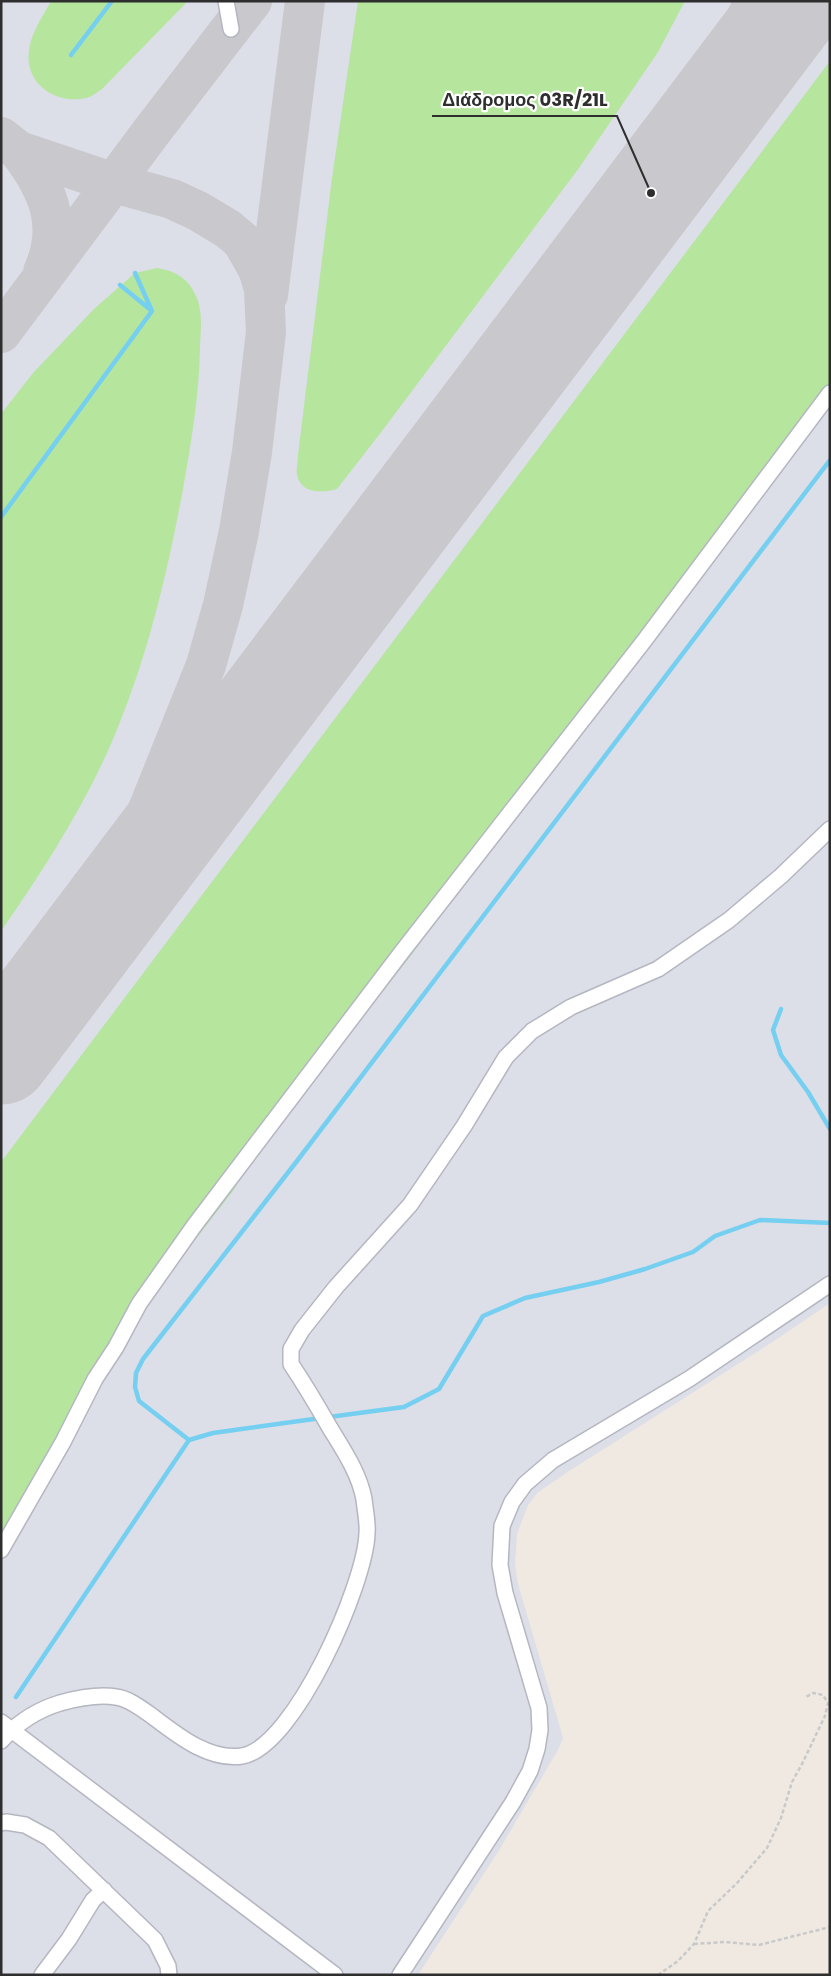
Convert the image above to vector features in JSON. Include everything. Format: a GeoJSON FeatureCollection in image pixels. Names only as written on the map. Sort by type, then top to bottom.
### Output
{"type":"FeatureCollection","features":[{"type":"Feature","properties":{"kind":"lane"},"geometry":{"type":"LineString","coordinates":[[226,1],[231,29]]}},
{"type":"Feature","properties":{"kind":"lane"},"geometry":{"type":"LineString","coordinates":[[1,1550],[63,1442],[94,1379],[116,1347],[139,1304],[194,1226],[395,960],[638,649],[830,393]]}},
{"type":"Feature","properties":{"kind":"lane"},"geometry":{"type":"LineString","coordinates":[[335,1975],[4,1731],[42,1709],[72,1699],[117,1696],[139,1707],[181,1738],[222,1756],[244,1756],[263,1745],[290,1719],[333,1646],[358,1582],[368,1534],[364,1498],[356,1471],[291,1364],[290,1349],[302,1330],[336,1287],[410,1206],[464,1126],[506,1057],[532,1030],[571,1008],[658,969],[729,920],[781,876],[830,829]]}},
{"type":"Feature","properties":{"kind":"lane"},"geometry":{"type":"LineString","coordinates":[[400,1975],[513,1802],[530,1770],[537,1749],[540,1730],[538,1708],[505,1593],[500,1565],[502,1526],[515,1497],[532,1477],[553,1460],[689,1379],[830,1284]]}},
{"type":"Feature","properties":{"kind":"lane"},"geometry":{"type":"LineString","coordinates":[[1,1824],[6,1822],[25,1825],[49,1838],[155,1940],[168,1966],[169,1975]]}},
{"type":"Feature","properties":{"kind":"lane"},"geometry":{"type":"LineString","coordinates":[[42,1975],[69,1939],[93,1900],[104,1890]]}},
{"type":"Feature","properties":{"kind":"path"},"geometry":{"type":"LineString","coordinates":[[658,1975],[678,1961],[694,1944],[708,1911],[737,1883],[767,1848],[781,1818],[792,1782],[825,1716],[828,1703],[823,1695],[813,1693],[806,1696]]}},
{"type":"Feature","properties":{"kind":"path"},"geometry":{"type":"LineString","coordinates":[[694,1944],[725,1942],[759,1945],[830,1927]]}},
{"type":"Feature","properties":{"kind":"shaded area"},"geometry":{"type":"Polygon","coordinates":[[[1,1],[830,1],[830,1303],[771,1343],[569,1471],[537,1493],[528,1505],[517,1534],[515,1565],[518,1584],[563,1738],[498,1852],[418,1975],[1,1975],[1,1]]]}},
{"type":"Feature","properties":{"kind":"green space"},"geometry":{"type":"Polygon","coordinates":[[[51,1],[188,1],[102,89],[92,96],[74,99],[53,95],[37,82],[31,72],[29,62],[30,44],[51,1]]]}},
{"type":"Feature","properties":{"kind":"green space"},"geometry":{"type":"Polygon","coordinates":[[[358,1],[685,1],[658,52],[579,168],[382,431],[337,489],[313,491],[307,489],[299,481],[297,475],[298,455],[332,178],[358,1]]]}},
{"type":"Feature","properties":{"kind":"green space"},"geometry":{"type":"Polygon","coordinates":[[[830,61],[830,398],[409,958],[257,1151],[233,1191],[160,1285],[121,1341],[81,1412],[29,1517],[1,1560],[1,1162],[830,61]]]}},
{"type":"Feature","properties":{"kind":"green space"},"geometry":{"type":"Polygon","coordinates":[[[157,268],[177,274],[192,288],[200,307],[201,319],[198,385],[192,437],[162,590],[133,689],[107,753],[84,799],[58,844],[1,931],[1,414],[33,373],[94,309],[135,273],[157,268]]]}},
{"type":"Feature","properties":{"kind":"waterway"},"geometry":{"type":"LineString","coordinates":[[71,55],[112,1]]}},
{"type":"Feature","properties":{"kind":"waterway"},"geometry":{"type":"LineString","coordinates":[[120,285],[152,311],[135,273]]}},
{"type":"Feature","properties":{"kind":"waterway"},"geometry":{"type":"LineString","coordinates":[[1,517],[152,311]]}},
{"type":"Feature","properties":{"kind":"waterway"},"geometry":{"type":"LineString","coordinates":[[16,1697],[189,1440],[139,1401],[135,1387],[136,1373],[143,1359],[297,1161],[830,460]]}},
{"type":"Feature","properties":{"kind":"waterway"},"geometry":{"type":"LineString","coordinates":[[781,1009],[773,1030],[781,1055],[808,1092],[830,1129]]}},
{"type":"Feature","properties":{"kind":"waterway"},"geometry":{"type":"LineString","coordinates":[[329,1417],[404,1407],[439,1389],[483,1316],[525,1298],[599,1282],[645,1269],[693,1252],[715,1236],[760,1220],[830,1223]]}},
{"type":"Feature","properties":{"kind":"waterway"},"geometry":{"type":"LineString","coordinates":[[189,1440],[213,1433],[321,1418]]}},
{"type":"Feature","properties":{"kind":"taxiway"},"geometry":{"type":"LineString","coordinates":[[1,333],[252,1]]}},
{"type":"Feature","properties":{"kind":"taxiway"},"geometry":{"type":"LineString","coordinates":[[268,295],[305,1]]}},
{"type":"Feature","properties":{"kind":"taxiway"},"geometry":{"type":"LineString","coordinates":[[651,193],[727,61],[754,1]]}},
{"type":"Feature","properties":{"kind":"taxiway"},"geometry":{"type":"LineString","coordinates":[[1,137],[19,151],[114,183],[172,199],[198,211],[228,229],[242,241],[258,269],[264,289],[266,332],[252,452],[239,531],[223,605],[206,665],[147,812],[74,959]]}},
{"type":"Feature","properties":{"kind":"taxiway"},"geometry":{"type":"LineString","coordinates":[[19,151],[38,179],[50,208],[52,239],[43,272]]}},
{"type":"Feature","properties":{"kind":"runway"},"geometry":{"type":"LineString","coordinates":[[1,1055],[796,1]]}},
{"type":"Feature","properties":{"kind":"place","name":"Διάδρομος 03R/21L"},"geometry":{"type":"Point","coordinates":[651,193]}}]}
